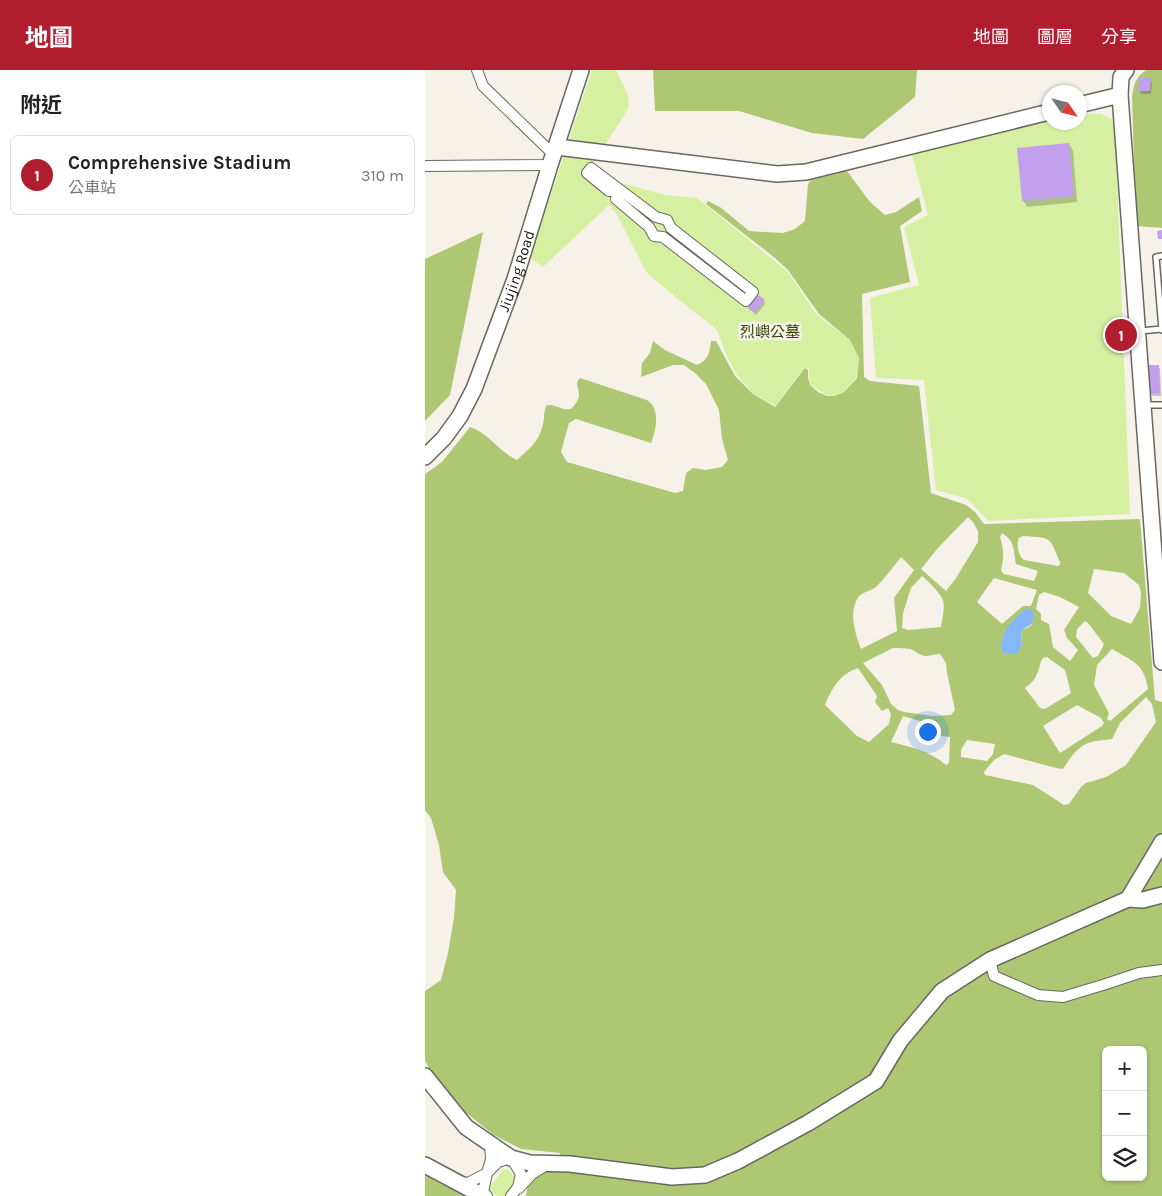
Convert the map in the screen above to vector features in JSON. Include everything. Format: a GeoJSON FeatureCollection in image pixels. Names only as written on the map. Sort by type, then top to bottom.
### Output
{"type":"FeatureCollection","features":[{"type":"Feature","properties":{"kind":"street"},"geometry":{"type":"LineString","coordinates":[[477,70],[483,86],[554,156]]}},
{"type":"Feature","properties":{"kind":"street","name":"Jiujing Road"},"geometry":{"type":"LineString","coordinates":[[425,457],[444,438],[461,416],[474,389],[515,279],[581,70]]}},
{"type":"Feature","properties":{"kind":"street"},"geometry":{"type":"LineString","coordinates":[[1126,70],[1121,77],[1119,95],[1162,662]]}},
{"type":"Feature","properties":{"kind":"street"},"geometry":{"type":"LineString","coordinates":[[1087,102],[1119,95]]}},
{"type":"Feature","properties":{"kind":"street"},"geometry":{"type":"LineString","coordinates":[[425,166],[554,156],[777,174],[806,172],[1042,114]]}},
{"type":"Feature","properties":{"kind":"street"},"geometry":{"type":"LineString","coordinates":[[591,168],[656,217],[667,220],[671,228],[753,292],[746,301],[663,237],[654,236],[649,227],[616,200],[618,196],[611,188],[609,191],[587,174],[591,168]]}},
{"type":"Feature","properties":{"kind":"street"},"geometry":{"type":"LineString","coordinates":[[1128,899],[1162,842]]}},
{"type":"Feature","properties":{"kind":"street"},"geometry":{"type":"LineString","coordinates":[[425,1076],[466,1127],[511,1158],[529,1163],[570,1164],[671,1177],[705,1175],[739,1161],[809,1123],[877,1081],[901,1041],[942,991],[990,960],[1128,899],[1143,900],[1162,895]]}},
{"type":"Feature","properties":{"kind":"street"},"geometry":{"type":"LineString","coordinates":[[990,960],[994,976],[1038,995],[1063,997],[1139,973],[1162,970]]}},
{"type":"Feature","properties":{"kind":"street"},"geometry":{"type":"LineString","coordinates":[[487,1196],[483,1192],[491,1159],[490,1143]]}},
{"type":"Feature","properties":{"kind":"street"},"geometry":{"type":"LineString","coordinates":[[454,1181],[468,1183],[487,1173],[498,1162],[511,1158]]}},
{"type":"Feature","properties":{"kind":"street"},"geometry":{"type":"LineString","coordinates":[[511,1158],[521,1174],[519,1192]]}},
{"type":"Feature","properties":{"kind":"street"},"geometry":{"type":"LineString","coordinates":[[511,1196],[519,1192],[532,1174],[548,1164]]}},
{"type":"Feature","properties":{"kind":"street"},"geometry":{"type":"LineString","coordinates":[[425,1165],[483,1196]]}},
{"type":"Feature","properties":{"kind":"lane"},"geometry":{"type":"LineString","coordinates":[[1137,332],[1162,329],[1157,257],[1162,256]]}},
{"type":"Feature","properties":{"kind":"lane"},"geometry":{"type":"LineString","coordinates":[[1143,405],[1162,406]]}},
{"type":"Feature","properties":{"kind":"green space","name":"烈嶼公墓"},"geometry":{"type":"Polygon","coordinates":[[[592,70],[616,70],[628,95],[629,106],[593,163],[618,182],[666,195],[697,198],[787,271],[817,315],[850,340],[859,358],[856,378],[843,392],[835,396],[827,395],[812,386],[809,370],[806,367],[775,406],[753,393],[737,375],[726,354],[717,330],[646,272],[617,215],[609,205],[543,267],[530,258],[592,70]]]}},
{"type":"Feature","properties":{"kind":"green space"},"geometry":{"type":"Polygon","coordinates":[[[653,70],[917,70],[915,97],[863,139],[812,133],[739,111],[655,111],[653,70]]]}},
{"type":"Feature","properties":{"kind":"green space"},"geometry":{"type":"Polygon","coordinates":[[[1146,70],[1162,70],[1162,228],[1136,226],[1132,97],[1133,88],[1139,76],[1146,70]]]}},
{"type":"Feature","properties":{"kind":"green space"},"geometry":{"type":"Polygon","coordinates":[[[1087,114],[1101,114],[1112,119],[1115,128],[1130,514],[988,521],[968,499],[936,490],[924,380],[876,378],[870,298],[919,285],[904,227],[928,215],[911,151],[1042,123],[1042,130],[1087,130],[1087,114]]]}},
{"type":"Feature","properties":{"kind":"green space"},"geometry":{"type":"Polygon","coordinates":[[[847,171],[870,202],[885,215],[896,212],[919,197],[922,211],[900,226],[910,282],[862,294],[864,377],[870,381],[919,386],[931,493],[966,505],[975,512],[984,524],[1140,519],[1155,700],[1162,702],[1162,1196],[526,1196],[528,1183],[545,1169],[561,1167],[560,1153],[521,1149],[494,1135],[450,1100],[430,1071],[425,1060],[425,991],[441,980],[454,918],[456,890],[443,872],[439,845],[431,818],[425,810],[425,474],[442,462],[470,427],[483,434],[517,460],[539,436],[547,405],[571,409],[575,405],[579,397],[577,382],[580,378],[647,400],[653,405],[655,410],[656,425],[651,443],[576,419],[569,423],[561,452],[567,462],[675,493],[683,491],[686,473],[693,468],[706,470],[722,467],[728,460],[722,439],[719,410],[706,384],[684,365],[673,365],[641,377],[642,363],[650,353],[653,341],[665,350],[697,365],[708,356],[711,341],[716,341],[735,376],[753,394],[775,407],[805,368],[808,370],[811,386],[818,392],[827,396],[835,396],[844,392],[857,378],[859,358],[850,340],[819,314],[788,270],[706,204],[708,201],[720,207],[749,231],[783,233],[795,229],[805,221],[808,184],[811,180],[847,171]],[[968,517],[937,549],[921,569],[946,591],[978,542],[978,531],[968,517]],[[1002,533],[1000,537],[1003,558],[1001,571],[1004,574],[1034,581],[1038,571],[1016,564],[1012,543],[1002,533]],[[1023,536],[1019,538],[1018,550],[1024,560],[1060,565],[1054,547],[1045,538],[1023,536]],[[901,557],[876,587],[859,596],[856,602],[853,616],[861,649],[897,631],[894,598],[914,570],[901,557]],[[1094,569],[1088,593],[1111,616],[1131,624],[1140,608],[1141,593],[1139,585],[1124,573],[1094,569]],[[922,576],[911,588],[903,613],[902,628],[908,630],[941,627],[944,609],[942,598],[922,576]],[[994,578],[977,602],[1002,624],[1023,606],[1031,606],[1037,590],[994,578]],[[1044,592],[1039,595],[1036,609],[1041,614],[1041,620],[1049,624],[1053,647],[1070,661],[1078,650],[1067,638],[1064,630],[1079,607],[1060,597],[1044,592]],[[1085,621],[1077,629],[1076,637],[1093,658],[1098,656],[1104,644],[1085,621]],[[1033,623],[1002,638],[1017,654],[1022,643],[1021,631],[1033,623]],[[893,648],[863,663],[882,685],[891,704],[898,710],[933,716],[951,715],[955,710],[946,663],[940,654],[925,656],[910,649],[893,648]],[[1112,649],[1097,665],[1094,685],[1109,713],[1107,719],[1110,721],[1148,689],[1140,668],[1131,660],[1112,649]],[[1047,657],[1043,658],[1035,678],[1025,688],[1040,708],[1045,709],[1071,693],[1065,670],[1047,657]],[[858,668],[841,678],[825,705],[857,736],[869,742],[889,724],[891,714],[888,708],[882,711],[875,702],[877,696],[858,668]],[[1146,697],[1120,723],[1112,739],[1085,744],[1073,755],[1063,769],[1004,754],[994,760],[984,772],[985,775],[1033,785],[1064,805],[1069,804],[1086,783],[1106,777],[1126,765],[1156,722],[1152,704],[1146,697]],[[1077,705],[1043,726],[1060,753],[1102,726],[1104,723],[1101,718],[1077,705]],[[903,716],[891,742],[927,753],[946,765],[949,763],[950,737],[932,735],[925,732],[920,721],[903,716]],[[967,740],[961,750],[961,757],[987,761],[993,754],[995,744],[967,740]]]}},
{"type":"Feature","properties":{"kind":"green space"},"geometry":{"type":"Polygon","coordinates":[[[483,232],[450,395],[425,421],[425,259],[483,232]]]}},
{"type":"Feature","properties":{"kind":"green space"},"geometry":{"type":"Polygon","coordinates":[[[503,1169],[508,1170],[516,1180],[505,1196],[497,1196],[491,1192],[490,1187],[503,1169]]]}},
{"type":"Feature","properties":{"kind":"green space"},"geometry":{"type":"Polygon","coordinates":[[[425,1175],[467,1196],[425,1196],[425,1175]]]}},
{"type":"Feature","properties":{"kind":"water"},"geometry":{"type":"Polygon","coordinates":[[[1025,609],[1033,611],[1033,622],[1021,631],[1021,646],[1017,654],[1005,654],[1001,649],[1003,636],[1012,622],[1025,609]]]}},
{"type":"Feature","properties":{"kind":"building"},"geometry":{"type":"Polygon","coordinates":[[[1139,77],[1151,78],[1150,91],[1138,91],[1139,77]]]}},
{"type":"Feature","properties":{"kind":"building"},"geometry":{"type":"Polygon","coordinates":[[[1069,143],[1074,196],[1022,201],[1017,148],[1069,143]]]}},
{"type":"Feature","properties":{"kind":"building"},"geometry":{"type":"Polygon","coordinates":[[[1162,230],[1162,239],[1158,239],[1157,231],[1162,230]]]}},
{"type":"Feature","properties":{"kind":"building"},"geometry":{"type":"Polygon","coordinates":[[[758,295],[765,300],[754,313],[748,308],[758,295]]]}},
{"type":"Feature","properties":{"kind":"building"},"geometry":{"type":"Polygon","coordinates":[[[1148,365],[1159,365],[1160,393],[1150,394],[1148,365]]]}},
{"type":"Feature","properties":{"kind":"place","name":"Comprehensive Stadium"},"geometry":{"type":"Point","coordinates":[1121,335]}}]}
